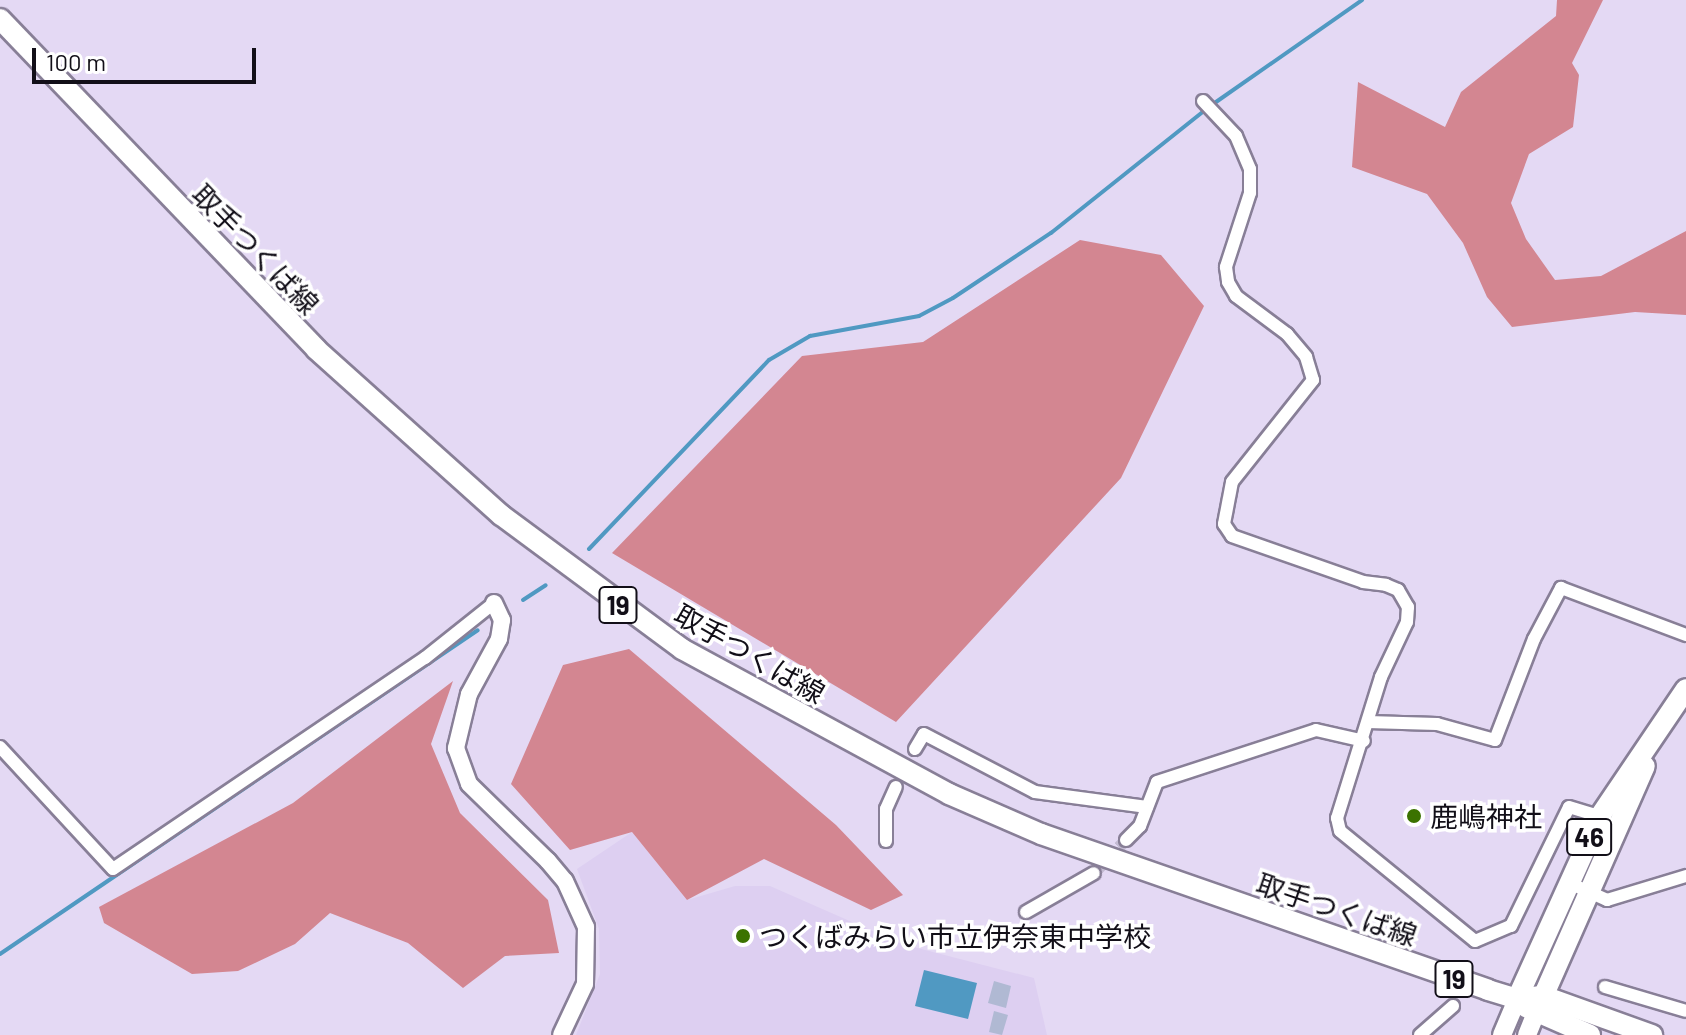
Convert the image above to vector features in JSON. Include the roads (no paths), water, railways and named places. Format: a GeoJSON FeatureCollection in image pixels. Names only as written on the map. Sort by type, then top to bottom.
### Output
{"type":"FeatureCollection","features":[{"type":"Feature","properties":{"kind":"main road","name":"取手つくば線"},"geometry":{"type":"LineString","coordinates":[[0,19],[316,349],[501,515],[682,649],[949,794],[1041,834],[1517,999],[1652,1035]]}},
{"type":"Feature","properties":{"kind":"main road","name":"46"},"geometry":{"type":"LineString","coordinates":[[1539,1006],[1586,891],[1608,818],[1686,689]]}},
{"type":"Feature","properties":{"kind":"main road","name":"46"},"geometry":{"type":"LineString","coordinates":[[1517,999],[1567,882],[1686,697]]}},
{"type":"Feature","properties":{"kind":"main road"},"geometry":{"type":"LineString","coordinates":[[1502,1035],[1517,999]]}},
{"type":"Feature","properties":{"kind":"main road","name":"取手つくば線"},"geometry":{"type":"LineString","coordinates":[[1539,1006],[1590,1035]]}},
{"type":"Feature","properties":{"kind":"main road"},"geometry":{"type":"LineString","coordinates":[[1527,1035],[1539,1006]]}},
{"type":"Feature","properties":{"kind":"street"},"geometry":{"type":"LineString","coordinates":[[1203,101],[1236,136],[1250,169],[1250,193],[1226,267],[1228,282],[1236,296],[1287,334],[1306,357],[1313,380],[1232,482],[1224,524],[1232,536],[1398,590],[1408,607],[1407,622],[1368,722],[1337,818],[1340,831],[1475,941],[1511,926],[1569,807],[1608,818]]}},
{"type":"Feature","properties":{"kind":"street"},"geometry":{"type":"LineString","coordinates":[[1368,722],[1437,724],[1495,740],[1534,639],[1561,588],[1686,635]]}},
{"type":"Feature","properties":{"kind":"street"},"geometry":{"type":"LineString","coordinates":[[0,747],[113,869],[425,658],[494,603],[502,620],[499,639],[469,694],[456,748],[469,784],[565,881],[586,927],[585,984],[561,1035]]}},
{"type":"Feature","properties":{"kind":"street"},"geometry":{"type":"LineString","coordinates":[[1126,840],[1140,826],[1157,782],[1274,741],[1316,730],[1364,741]]}},
{"type":"Feature","properties":{"kind":"street"},"geometry":{"type":"LineString","coordinates":[[915,749],[924,734],[1035,792],[1147,807]]}},
{"type":"Feature","properties":{"kind":"street"},"geometry":{"type":"LineString","coordinates":[[886,841],[886,809],[896,787]]}},
{"type":"Feature","properties":{"kind":"street"},"geometry":{"type":"LineString","coordinates":[[1026,912],[1094,873]]}},
{"type":"Feature","properties":{"kind":"street"},"geometry":{"type":"LineString","coordinates":[[1567,882],[1607,900],[1686,876]]}},
{"type":"Feature","properties":{"kind":"street"},"geometry":{"type":"LineString","coordinates":[[1605,987],[1686,1011]]}},
{"type":"Feature","properties":{"kind":"street"},"geometry":{"type":"LineString","coordinates":[[1420,1035],[1453,1006]]}},
{"type":"Feature","properties":{"kind":"water"},"geometry":{"type":"Polygon","coordinates":[[[924,970],[977,983],[968,1019],[915,1006],[924,970]]]}},
{"type":"Feature","properties":{"kind":"waterway"},"geometry":{"type":"LineString","coordinates":[[1216,102],[1362,0]]}},
{"type":"Feature","properties":{"kind":"waterway"},"geometry":{"type":"LineString","coordinates":[[589,549],[769,360],[810,336],[919,316],[953,298],[1051,233],[1204,111]]}},
{"type":"Feature","properties":{"kind":"waterway"},"geometry":{"type":"LineString","coordinates":[[523,600],[546,585]]}},
{"type":"Feature","properties":{"kind":"waterway"},"geometry":{"type":"LineString","coordinates":[[0,954],[478,630]]}},
{"type":"Feature","properties":{"kind":"tunnel"},"geometry":{"type":"LineString","coordinates":[[896,787],[915,749]]}},
{"type":"Feature","properties":{"kind":"tunnel"},"geometry":{"type":"LineString","coordinates":[[1094,873],[1126,840]]}},
{"type":"Feature","properties":{"kind":"place","name":"鹿嶋神社"},"geometry":{"type":"Point","coordinates":[1414,816]}},
{"type":"Feature","properties":{"kind":"place","name":"つくばみらい市立伊奈東中学校"},"geometry":{"type":"Point","coordinates":[743,936]}}]}
